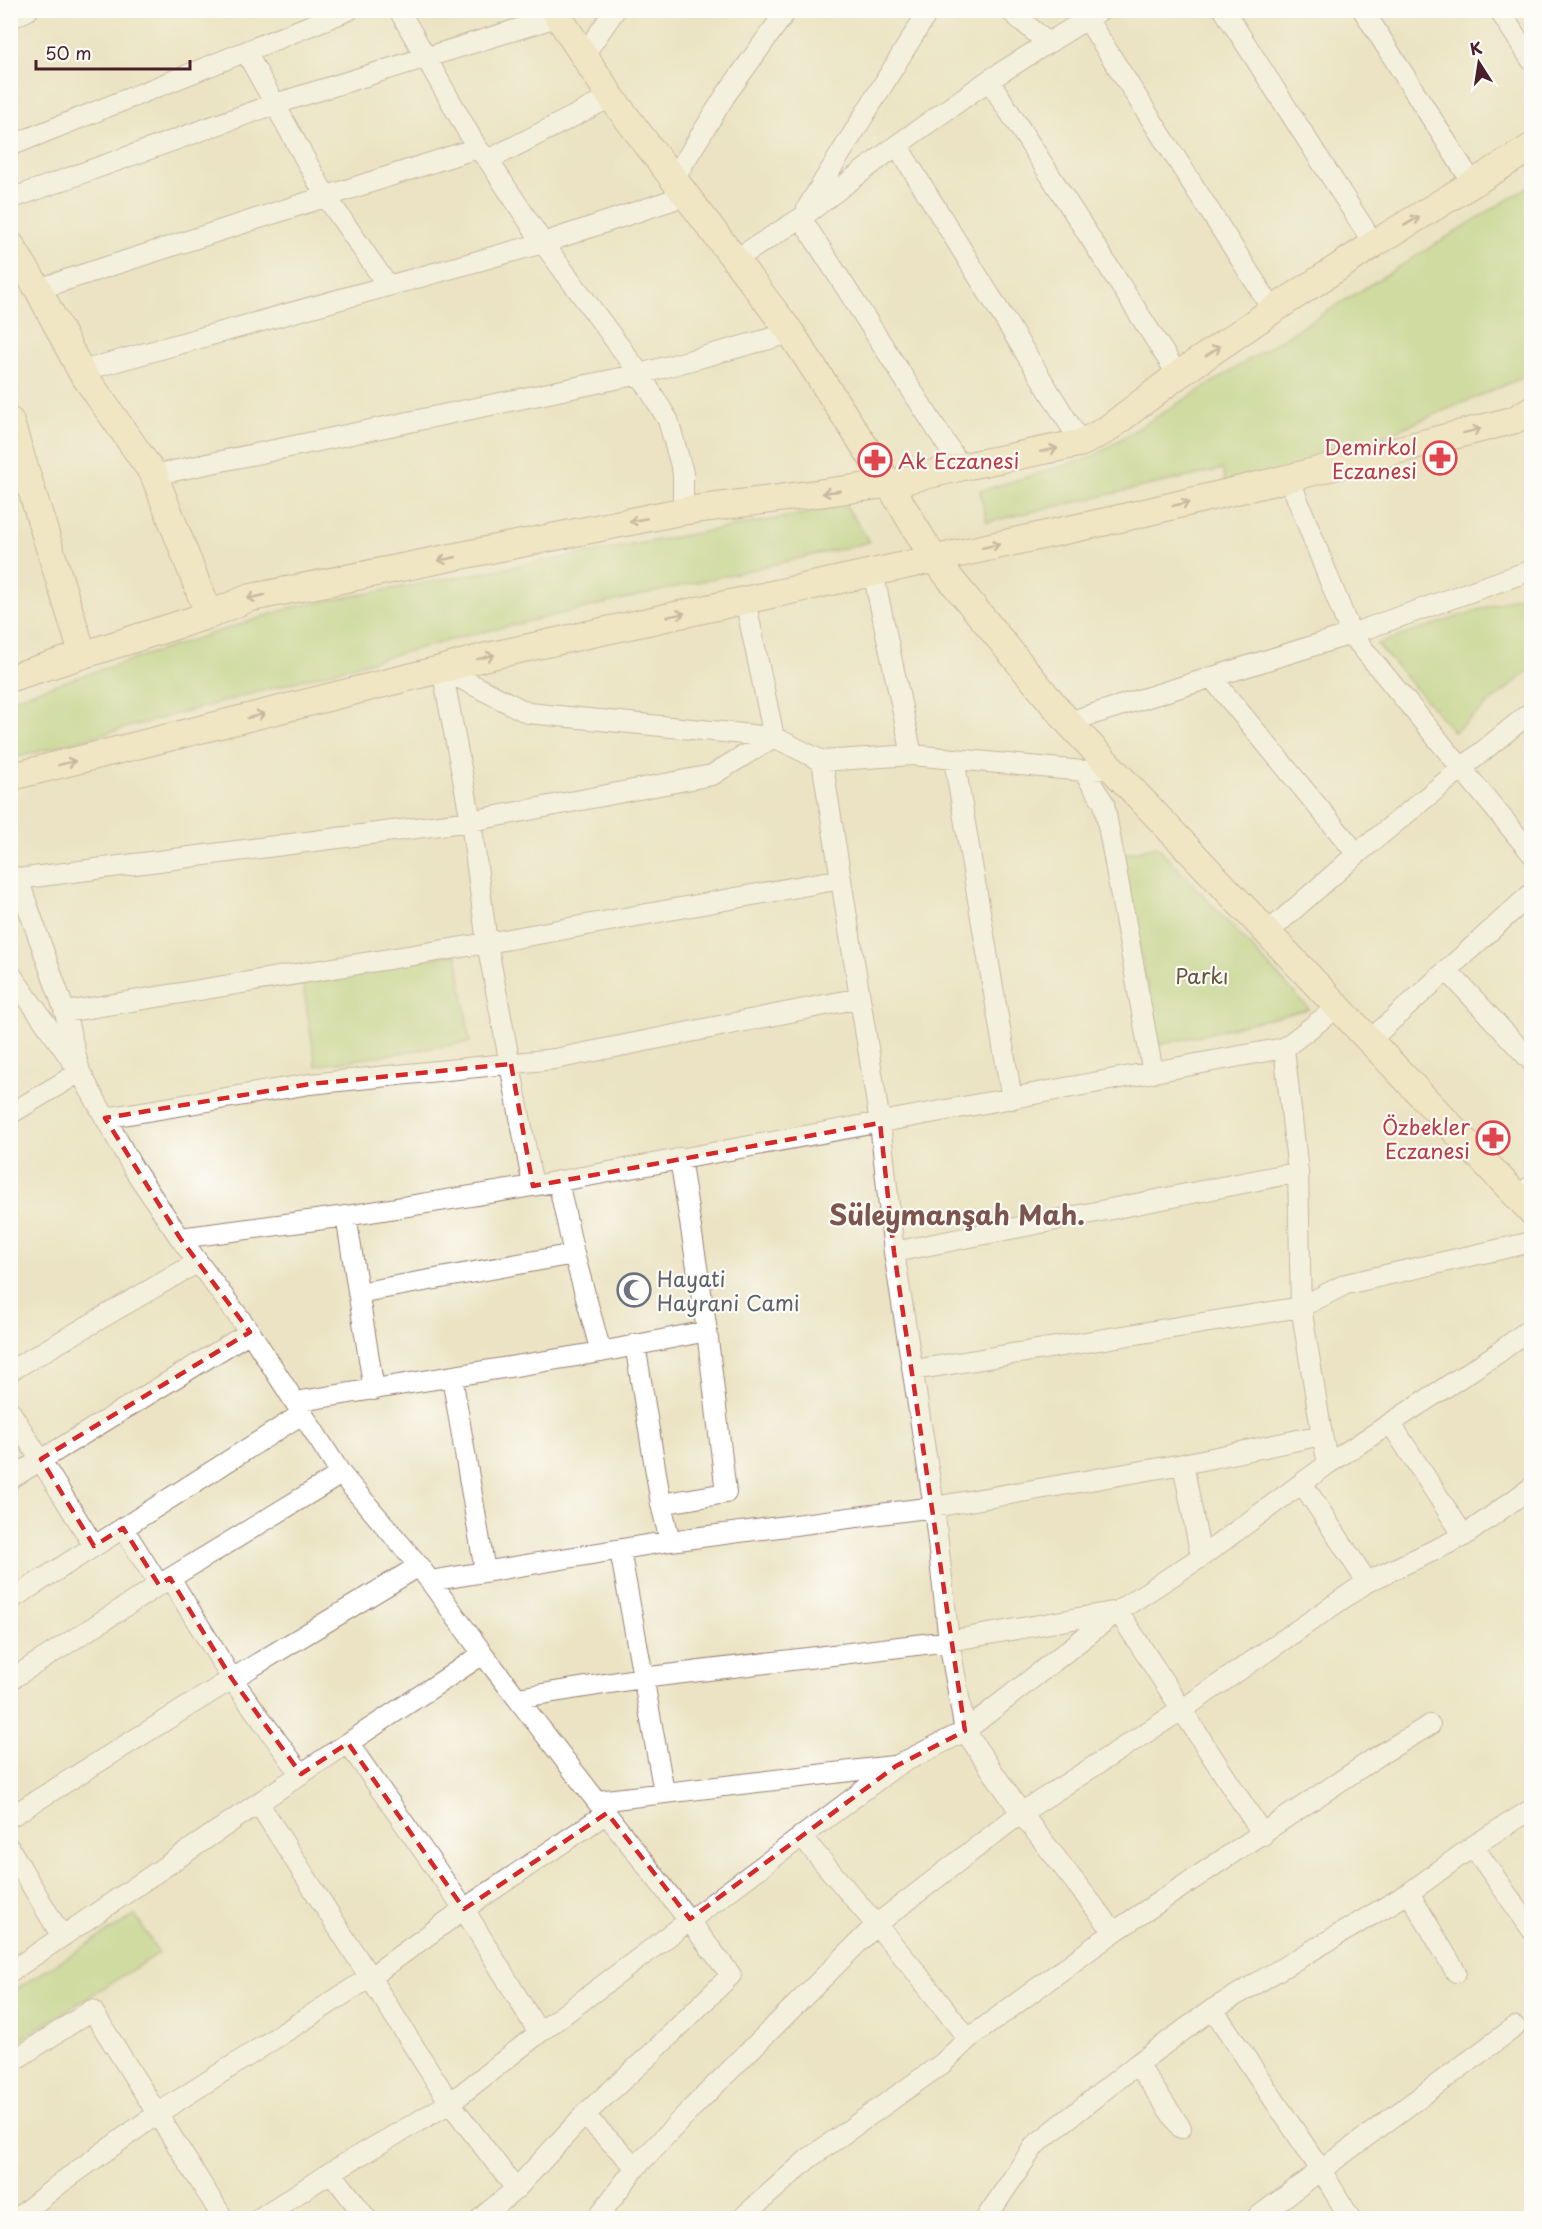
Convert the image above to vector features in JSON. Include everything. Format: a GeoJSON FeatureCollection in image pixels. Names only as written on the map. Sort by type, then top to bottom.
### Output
{"type":"FeatureCollection","features":[{"type":"Feature","properties":{"kind":"main road"},"geometry":{"type":"LineString","coordinates":[[556,14],[611,97],[791,333],[889,484],[934,559],[1068,722],[1338,1007],[1527,1198]]}},
{"type":"Feature","properties":{"kind":"main road"},"geometry":{"type":"LineString","coordinates":[[10,678],[209,615],[249,598],[683,511],[889,484],[1081,443],[1106,430],[1178,375],[1273,310],[1374,244],[1532,147]]}},
{"type":"Feature","properties":{"kind":"main road"},"geometry":{"type":"LineString","coordinates":[[12,252],[38,289],[81,371],[154,475],[209,615]]}},
{"type":"Feature","properties":{"kind":"main road"},"geometry":{"type":"LineString","coordinates":[[10,777],[484,657],[1122,518],[1289,478],[1514,420],[1532,409]]}},
{"type":"Feature","properties":{"kind":"main road"},"geometry":{"type":"LineString","coordinates":[[10,421],[83,655]]}},
{"type":"Feature","properties":{"kind":"street"},"geometry":{"type":"LineString","coordinates":[[10,19],[28,10]]}},
{"type":"Feature","properties":{"kind":"street"},"geometry":{"type":"LineString","coordinates":[[10,146],[349,10]]}},
{"type":"Feature","properties":{"kind":"street"},"geometry":{"type":"LineString","coordinates":[[399,10],[483,154],[543,243],[640,374],[668,420],[683,473],[683,511]]}},
{"type":"Feature","properties":{"kind":"street"},"geometry":{"type":"LineString","coordinates":[[584,55],[615,10]]}},
{"type":"Feature","properties":{"kind":"street"},"geometry":{"type":"LineString","coordinates":[[801,218],[929,10]]}},
{"type":"Feature","properties":{"kind":"street"},"geometry":{"type":"LineString","coordinates":[[1008,10],[1048,43]]}},
{"type":"Feature","properties":{"kind":"street"},"geometry":{"type":"LineString","coordinates":[[1024,10],[1048,43]]}},
{"type":"Feature","properties":{"kind":"street"},"geometry":{"type":"LineString","coordinates":[[1224,10],[1374,244]]}},
{"type":"Feature","properties":{"kind":"street"},"geometry":{"type":"LineString","coordinates":[[1363,10],[1473,184]]}},
{"type":"Feature","properties":{"kind":"street"},"geometry":{"type":"LineString","coordinates":[[1499,10],[1532,61]]}},
{"type":"Feature","properties":{"kind":"street"},"geometry":{"type":"LineString","coordinates":[[81,371],[543,243],[680,188],[725,96],[779,13]]}},
{"type":"Feature","properties":{"kind":"street"},"geometry":{"type":"LineString","coordinates":[[10,199],[275,104],[426,58],[556,14]]}},
{"type":"Feature","properties":{"kind":"street"},"geometry":{"type":"LineString","coordinates":[[736,259],[801,218],[897,145],[989,80],[1094,15],[1273,310]]}},
{"type":"Feature","properties":{"kind":"street"},"geometry":{"type":"LineString","coordinates":[[246,52],[325,195],[388,286]]}},
{"type":"Feature","properties":{"kind":"street"},"geometry":{"type":"LineString","coordinates":[[989,80],[1178,375]]}},
{"type":"Feature","properties":{"kind":"street"},"geometry":{"type":"LineString","coordinates":[[38,289],[325,195],[483,154],[611,97]]}},
{"type":"Feature","properties":{"kind":"street"},"geometry":{"type":"LineString","coordinates":[[897,145],[1081,443]]}},
{"type":"Feature","properties":{"kind":"street"},"geometry":{"type":"LineString","coordinates":[[801,218],[961,467]]}},
{"type":"Feature","properties":{"kind":"street"},"geometry":{"type":"LineString","coordinates":[[154,475],[640,374],[791,333]]}},
{"type":"Feature","properties":{"kind":"street"},"geometry":{"type":"LineString","coordinates":[[1289,478],[1351,634],[1532,855]]}},
{"type":"Feature","properties":{"kind":"street"},"geometry":{"type":"LineString","coordinates":[[1068,722],[1351,634],[1532,570]]}},
{"type":"Feature","properties":{"kind":"street"},"geometry":{"type":"LineString","coordinates":[[873,572],[912,755]]}},
{"type":"Feature","properties":{"kind":"street"},"geometry":{"type":"LineString","coordinates":[[746,600],[774,737]]}},
{"type":"Feature","properties":{"kind":"street"},"geometry":{"type":"LineString","coordinates":[[442,669],[528,713],[774,737],[822,761],[912,755],[1083,771],[1112,768]]}},
{"type":"Feature","properties":{"kind":"street"},"geometry":{"type":"LineString","coordinates":[[442,669],[471,821],[487,943],[533,1186]]}},
{"type":"Feature","properties":{"kind":"street"},"geometry":{"type":"LineString","coordinates":[[1211,677],[1357,854]]}},
{"type":"Feature","properties":{"kind":"street"},"geometry":{"type":"LineString","coordinates":[[1267,933],[1357,854],[1532,711]]}},
{"type":"Feature","properties":{"kind":"street"},"geometry":{"type":"LineString","coordinates":[[80,1072],[65,1012],[14,877],[471,821],[712,775],[774,737]]}},
{"type":"Feature","properties":{"kind":"street"},"geometry":{"type":"LineString","coordinates":[[954,759],[1012,1099]]}},
{"type":"Feature","properties":{"kind":"street"},"geometry":{"type":"LineString","coordinates":[[822,761],[880,1123],[894,1252],[934,1507],[949,1641],[965,1731],[1021,1813],[1114,1932]]}},
{"type":"Feature","properties":{"kind":"street"},"geometry":{"type":"LineString","coordinates":[[1083,771],[1104,803],[1153,1073]]}},
{"type":"Feature","properties":{"kind":"street"},"geometry":{"type":"LineString","coordinates":[[65,1012],[487,943],[841,879]]}},
{"type":"Feature","properties":{"kind":"street"},"geometry":{"type":"LineString","coordinates":[[1370,1040],[1532,893]]}},
{"type":"Feature","properties":{"kind":"street"},"geometry":{"type":"LineString","coordinates":[[1447,970],[1532,1062]]}},
{"type":"Feature","properties":{"kind":"street"},"geometry":{"type":"LineString","coordinates":[[10,973],[80,1072],[134,1168],[180,1238],[250,1332],[341,1474],[425,1574],[483,1654],[690,1919],[731,1976],[584,2115],[516,2189],[482,2218]]}},
{"type":"Feature","properties":{"kind":"street"},"geometry":{"type":"LineString","coordinates":[[105,1118],[310,1084],[555,1059],[860,998]]}},
{"type":"Feature","properties":{"kind":"street"},"geometry":{"type":"LineString","coordinates":[[180,1238],[346,1216],[533,1186],[1284,1048],[1338,1007]]}},
{"type":"Feature","properties":{"kind":"street"},"geometry":{"type":"LineString","coordinates":[[1284,1048],[1298,1172],[1301,1307],[1328,1464]]}},
{"type":"Feature","properties":{"kind":"street"},"geometry":{"type":"LineString","coordinates":[[10,1114],[80,1072]]}},
{"type":"Feature","properties":{"kind":"street"},"geometry":{"type":"LineString","coordinates":[[661,1504],[726,1493],[707,1331],[680,1158]]}},
{"type":"Feature","properties":{"kind":"street"},"geometry":{"type":"LineString","coordinates":[[894,1252],[1298,1172]]}},
{"type":"Feature","properties":{"kind":"street"},"geometry":{"type":"LineString","coordinates":[[558,1181],[574,1254],[601,1352]]}},
{"type":"Feature","properties":{"kind":"street"},"geometry":{"type":"LineString","coordinates":[[346,1216],[374,1390]]}},
{"type":"Feature","properties":{"kind":"street"},"geometry":{"type":"LineString","coordinates":[[914,1370],[1301,1307],[1346,1284],[1532,1242]]}},
{"type":"Feature","properties":{"kind":"street"},"geometry":{"type":"LineString","coordinates":[[358,1293],[574,1254]]}},
{"type":"Feature","properties":{"kind":"street"},"geometry":{"type":"LineString","coordinates":[[10,1371],[198,1262]]}},
{"type":"Feature","properties":{"kind":"street"},"geometry":{"type":"LineString","coordinates":[[260,2218],[331,2172],[450,2103],[539,2033],[896,1766],[965,1731],[1118,1611],[1201,1557],[1328,1464],[1498,1353],[1532,1327]]}},
{"type":"Feature","properties":{"kind":"street"},"geometry":{"type":"LineString","coordinates":[[10,1600],[123,1528],[299,1408],[374,1390],[601,1352],[707,1331]]}},
{"type":"Feature","properties":{"kind":"street"},"geometry":{"type":"LineString","coordinates":[[10,1479],[250,1332]]}},
{"type":"Feature","properties":{"kind":"street"},"geometry":{"type":"LineString","coordinates":[[635,1344],[661,1504],[670,1541]]}},
{"type":"Feature","properties":{"kind":"street"},"geometry":{"type":"LineString","coordinates":[[452,1377],[485,1571]]}},
{"type":"Feature","properties":{"kind":"street"},"geometry":{"type":"LineString","coordinates":[[10,1411],[94,1546]]}},
{"type":"Feature","properties":{"kind":"street"},"geometry":{"type":"LineString","coordinates":[[1390,1424],[1464,1536]]}},
{"type":"Feature","properties":{"kind":"street"},"geometry":{"type":"LineString","coordinates":[[10,1816],[232,1679],[425,1574],[485,1571],[670,1541],[934,1507],[1183,1464],[1322,1435]]}},
{"type":"Feature","properties":{"kind":"street"},"geometry":{"type":"LineString","coordinates":[[1183,1464],[1201,1557]]}},
{"type":"Feature","properties":{"kind":"street"},"geometry":{"type":"LineString","coordinates":[[10,1680],[341,1474]]}},
{"type":"Feature","properties":{"kind":"street"},"geometry":{"type":"LineString","coordinates":[[1302,1483],[1367,1582]]}},
{"type":"Feature","properties":{"kind":"street"},"geometry":{"type":"LineString","coordinates":[[597,2218],[636,2167],[691,2109],[877,1924],[1021,1813],[1183,1709],[1367,1582],[1464,1536],[1532,1487]]}},
{"type":"Feature","properties":{"kind":"street"},"geometry":{"type":"LineString","coordinates":[[123,1528],[165,1582],[301,1774]]}},
{"type":"Feature","properties":{"kind":"street"},"geometry":{"type":"LineString","coordinates":[[620,1550],[664,1792]]}},
{"type":"Feature","properties":{"kind":"street"},"geometry":{"type":"LineString","coordinates":[[517,1698],[642,1678],[949,1641],[1118,1611]]}},
{"type":"Feature","properties":{"kind":"street"},"geometry":{"type":"LineString","coordinates":[[1118,1611],[1263,1835]]}},
{"type":"Feature","properties":{"kind":"street"},"geometry":{"type":"LineString","coordinates":[[10,1972],[301,1774],[483,1654]]}},
{"type":"Feature","properties":{"kind":"street"},"geometry":{"type":"LineString","coordinates":[[742,2218],[808,2159],[943,2063],[968,2039],[1114,1932],[1263,1835],[1381,1754],[1430,1725]]}},
{"type":"Feature","properties":{"kind":"street"},"geometry":{"type":"LineString","coordinates":[[348,1743],[464,1909],[539,2033]]}},
{"type":"Feature","properties":{"kind":"street"},"geometry":{"type":"LineString","coordinates":[[17,2218],[62,2182],[157,2114],[369,1978],[602,1807],[664,1792],[896,1766]]}},
{"type":"Feature","properties":{"kind":"street"},"geometry":{"type":"LineString","coordinates":[[259,1804],[450,2103],[516,2189]]}},
{"type":"Feature","properties":{"kind":"street"},"geometry":{"type":"LineString","coordinates":[[986,2218],[1035,2145],[1137,2064],[1213,2009],[1409,1893],[1473,1846],[1532,1809]]}},
{"type":"Feature","properties":{"kind":"street"},"geometry":{"type":"LineString","coordinates":[[801,1836],[877,1924],[968,2039]]}},
{"type":"Feature","properties":{"kind":"street"},"geometry":{"type":"LineString","coordinates":[[1473,1846],[1532,1930]]}},
{"type":"Feature","properties":{"kind":"street"},"geometry":{"type":"LineString","coordinates":[[10,1849],[62,1937]]}},
{"type":"Feature","properties":{"kind":"street"},"geometry":{"type":"LineString","coordinates":[[1409,1893],[1456,1972]]}},
{"type":"Feature","properties":{"kind":"street"},"geometry":{"type":"LineString","coordinates":[[1213,2009],[1321,2170],[1350,2218]]}},
{"type":"Feature","properties":{"kind":"street"},"geometry":{"type":"LineString","coordinates":[[11,2062],[92,2010],[223,2218]]}},
{"type":"Feature","properties":{"kind":"street"},"geometry":{"type":"LineString","coordinates":[[1256,2218],[1515,2027]]}},
{"type":"Feature","properties":{"kind":"street"},"geometry":{"type":"LineString","coordinates":[[1137,2064],[1181,2128]]}},
{"type":"Feature","properties":{"kind":"street"},"geometry":{"type":"LineString","coordinates":[[584,2115],[636,2167]]}},
{"type":"Feature","properties":{"kind":"street"},"geometry":{"type":"LineString","coordinates":[[331,2172],[366,2218]]}},
{"type":"Feature","properties":{"kind":"highlighted area"},"geometry":{"type":"Polygon","coordinates":[[[511,1064],[533,1186],[880,1123],[894,1252],[965,1731],[896,1766],[690,1919],[607,1813],[464,1909],[348,1743],[301,1774],[232,1679],[170,1578],[159,1585],[123,1528],[94,1546],[41,1459],[250,1332],[180,1238],[105,1118],[310,1084],[511,1064]]]}},
{"type":"Feature","properties":{"kind":"green space"},"geometry":{"type":"Polygon","coordinates":[[[1531,185],[1531,374],[1322,462],[1226,486],[1223,469],[987,522],[980,491],[1092,457],[1531,185]]]}},
{"type":"Feature","properties":{"kind":"green space"},"geometry":{"type":"Polygon","coordinates":[[[846,506],[870,542],[461,637],[11,759],[11,699],[293,607],[846,506]]]}},
{"type":"Feature","properties":{"kind":"green space"},"geometry":{"type":"Polygon","coordinates":[[[1531,592],[1531,669],[1454,732],[1377,644],[1531,592]]]}},
{"type":"Feature","properties":{"kind":"green space","name":"Parkı"},"geometry":{"type":"Polygon","coordinates":[[[1157,846],[1309,1009],[1159,1045],[1121,855],[1157,846]]]}},
{"type":"Feature","properties":{"kind":"green space"},"geometry":{"type":"Polygon","coordinates":[[[457,954],[470,1042],[316,1066],[302,978],[457,954]]]}},
{"type":"Feature","properties":{"kind":"green space"},"geometry":{"type":"Polygon","coordinates":[[[135,1915],[159,1953],[12,2045],[10,2042],[11,1992],[135,1915]]]}},
{"type":"Feature","properties":{"kind":"place","name":"Demirkol Eczanesi"},"geometry":{"type":"Point","coordinates":[1440,458]}},
{"type":"Feature","properties":{"kind":"place","name":"Ak Eczanesi"},"geometry":{"type":"Point","coordinates":[875,460]}},
{"type":"Feature","properties":{"kind":"place","name":"Özbekler Eczanesi"},"geometry":{"type":"Point","coordinates":[1493,1138]}},
{"type":"Feature","properties":{"kind":"place","name":"Hayati Hayrani Cami"},"geometry":{"type":"Point","coordinates":[634,1290]}},
{"type":"Feature","properties":{"kind":"district","name":"Süleymanşah Mah."},"geometry":{"type":"Point","coordinates":[957,1213]}}]}
